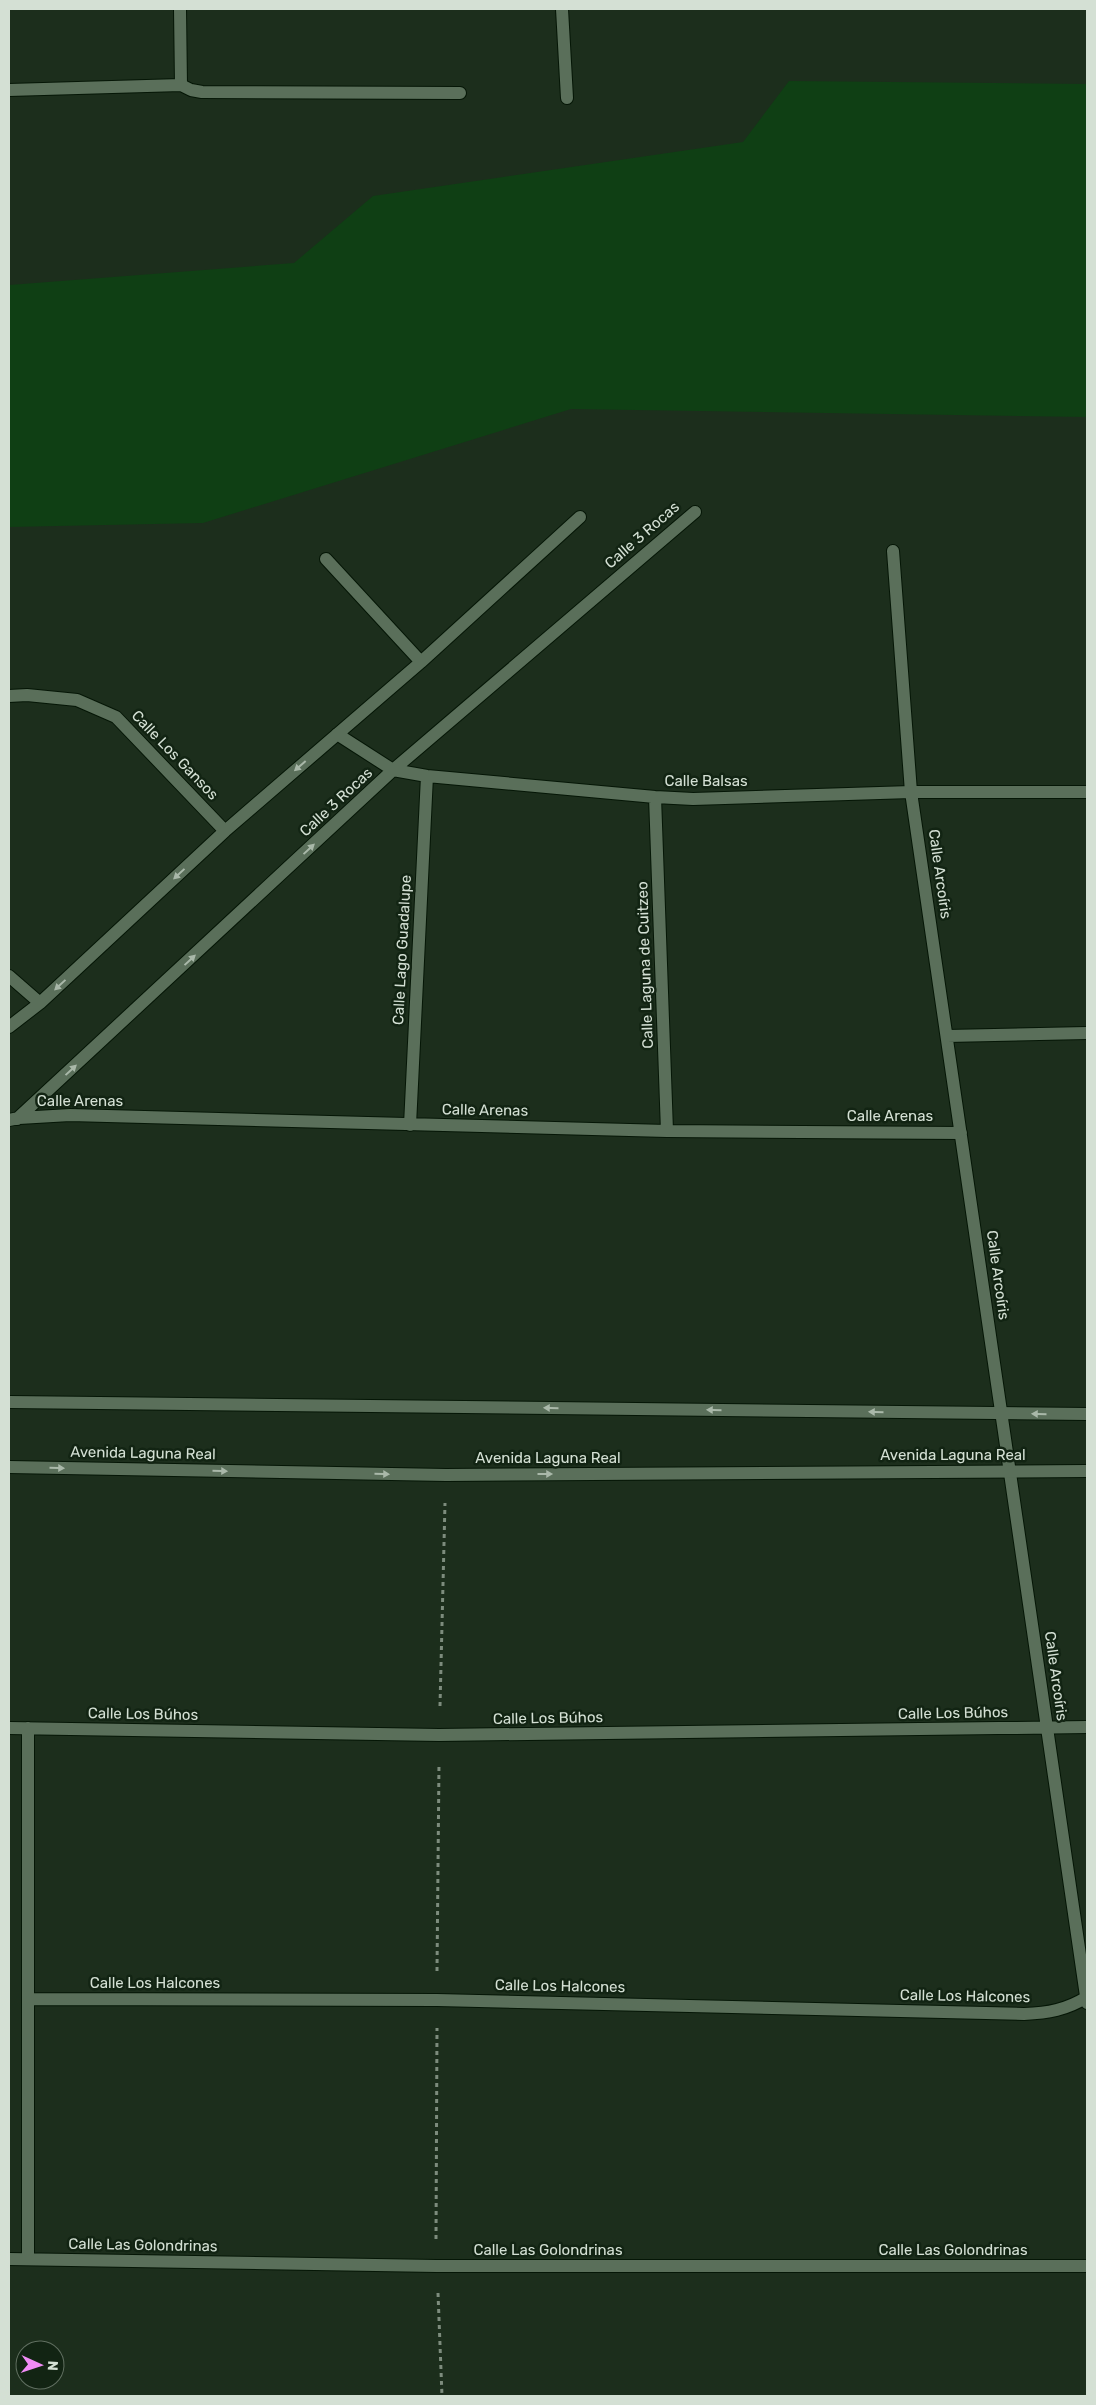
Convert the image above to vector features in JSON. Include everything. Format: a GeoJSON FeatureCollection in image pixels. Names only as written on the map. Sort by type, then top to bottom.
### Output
{"type":"FeatureCollection","features":[{"type":"Feature","properties":{"kind":"street"},"geometry":{"type":"LineString","coordinates":[[180,9],[181,85]]}},
{"type":"Feature","properties":{"kind":"street"},"geometry":{"type":"LineString","coordinates":[[562,9],[566,98]]}},
{"type":"Feature","properties":{"kind":"street"},"geometry":{"type":"LineString","coordinates":[[9,90],[181,85],[191,90],[202,92],[460,93]]}},
{"type":"Feature","properties":{"kind":"street","name":"Calle 3 Rocas"},"geometry":{"type":"LineString","coordinates":[[9,1126],[14,1119],[393,770],[694,512]]}},
{"type":"Feature","properties":{"kind":"street"},"geometry":{"type":"LineString","coordinates":[[9,1027],[40,1003],[225,832],[421,662],[580,517]]}},
{"type":"Feature","properties":{"kind":"street","name":"Calle Arcoíris"},"geometry":{"type":"LineString","coordinates":[[893,551],[911,792],[1087,1999]]}},
{"type":"Feature","properties":{"kind":"street"},"geometry":{"type":"LineString","coordinates":[[326,559],[421,662]]}},
{"type":"Feature","properties":{"kind":"street","name":"Calle Los Gansos"},"geometry":{"type":"LineString","coordinates":[[9,696],[27,694],[77,700],[116,717],[225,832]]}},
{"type":"Feature","properties":{"kind":"street","name":"Calle Balsas"},"geometry":{"type":"LineString","coordinates":[[337,734],[393,770],[427,776],[655,797],[728,798],[911,792],[1087,792]]}},
{"type":"Feature","properties":{"kind":"street","name":"Calle Lago Guadalupe"},"geometry":{"type":"LineString","coordinates":[[410,1125],[427,776]]}},
{"type":"Feature","properties":{"kind":"street","name":"Calle Laguna de Cuitzeo"},"geometry":{"type":"LineString","coordinates":[[655,797],[667,1131]]}},
{"type":"Feature","properties":{"kind":"street"},"geometry":{"type":"LineString","coordinates":[[9,976],[40,1003]]}},
{"type":"Feature","properties":{"kind":"street"},"geometry":{"type":"LineString","coordinates":[[946,1036],[1087,1033]]}},
{"type":"Feature","properties":{"kind":"street","name":"Calle Arenas"},"geometry":{"type":"LineString","coordinates":[[14,1119],[70,1115],[667,1131],[961,1133]]}},
{"type":"Feature","properties":{"kind":"street"},"geometry":{"type":"LineString","coordinates":[[9,1402],[1087,1414]]}},
{"type":"Feature","properties":{"kind":"street","name":"Avenida Laguna Real"},"geometry":{"type":"LineString","coordinates":[[9,1467],[446,1475],[1087,1471]]}},
{"type":"Feature","properties":{"kind":"street","name":"Calle Los Búhos"},"geometry":{"type":"LineString","coordinates":[[9,1728],[439,1735],[1087,1728]]}},
{"type":"Feature","properties":{"kind":"street"},"geometry":{"type":"LineString","coordinates":[[28,1728],[28,2259]]}},
{"type":"Feature","properties":{"kind":"street","name":"Calle Los Halcones"},"geometry":{"type":"LineString","coordinates":[[29,1999],[437,2000],[1024,2014],[1053,2012],[1073,2006],[1087,1999]]}},
{"type":"Feature","properties":{"kind":"street","name":"Calle Las Golondrinas"},"geometry":{"type":"LineString","coordinates":[[9,2259],[436,2266],[1087,2266]]}},
{"type":"Feature","properties":{"kind":"path"},"geometry":{"type":"LineString","coordinates":[[442,2396],[436,2266],[437,2000],[439,1735],[446,1475]]}},
{"type":"Feature","properties":{"kind":"green space"},"geometry":{"type":"Polygon","coordinates":[[[789,81],[1087,84],[1087,417],[571,409],[203,523],[9,527],[9,285],[294,263],[373,196],[743,142],[789,81]]]}}]}
